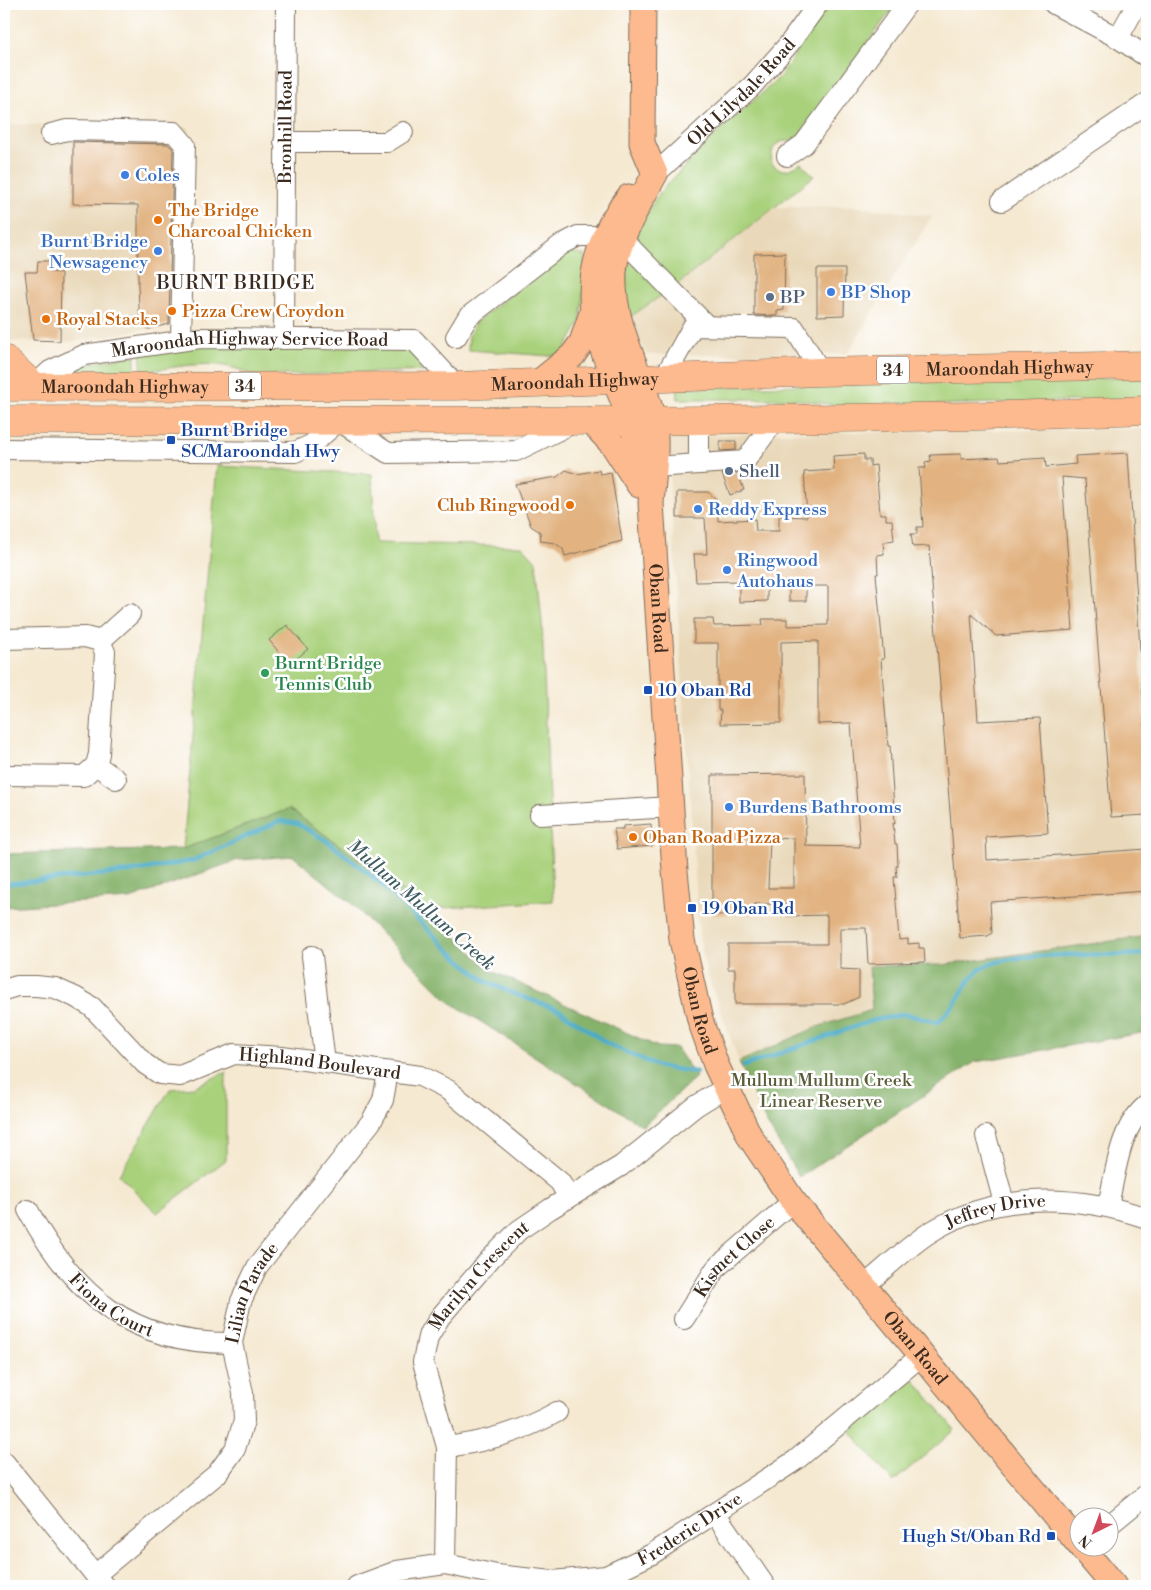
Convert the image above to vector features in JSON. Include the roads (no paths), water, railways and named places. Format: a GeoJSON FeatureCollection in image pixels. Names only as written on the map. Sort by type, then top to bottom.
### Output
{"type":"FeatureCollection","features":[{"type":"Feature","properties":{"kind":"highway"},"geometry":{"type":"LineString","coordinates":[[4,359],[34,386]]}},
{"type":"Feature","properties":{"kind":"highway","name":"Maroondah Highway"},"geometry":{"type":"LineString","coordinates":[[4,387],[457,386],[821,372],[1147,365]]}},
{"type":"Feature","properties":{"kind":"highway","name":"Maroondah Highway"},"geometry":{"type":"LineString","coordinates":[[4,420],[642,421],[980,416],[1147,410]]}},
{"type":"Feature","properties":{"kind":"main road"},"geometry":{"type":"LineString","coordinates":[[643,4],[642,143],[655,174]]}},
{"type":"Feature","properties":{"kind":"main road","name":"Old Lilydale Road"},"geometry":{"type":"LineString","coordinates":[[639,379],[593,310],[593,287],[613,238],[655,174]]}},
{"type":"Feature","properties":{"kind":"main road","name":"Old Lilydale Road"},"geometry":{"type":"LineString","coordinates":[[613,238],[616,307],[622,335],[639,379]]}},
{"type":"Feature","properties":{"kind":"main road"},"geometry":{"type":"LineString","coordinates":[[538,383],[573,355],[582,342],[593,310]]}},
{"type":"Feature","properties":{"kind":"main road","name":"Oban Road"},"geometry":{"type":"LineString","coordinates":[[639,379],[651,503],[670,807],[682,940],[700,1020],[725,1088],[750,1137],[794,1201],[1068,1531]]}},
{"type":"Feature","properties":{"kind":"main road"},"geometry":{"type":"LineString","coordinates":[[584,420],[613,444],[651,503]]}},
{"type":"Feature","properties":{"kind":"main road","name":"Oban Road"},"geometry":{"type":"LineString","coordinates":[[642,421],[654,467],[651,503]]}},
{"type":"Feature","properties":{"kind":"main road"},"geometry":{"type":"LineString","coordinates":[[1090,1558],[1114,1586]]}},
{"type":"Feature","properties":{"kind":"street","name":"Bronhill Road"},"geometry":{"type":"LineString","coordinates":[[284,339],[286,4]]}},
{"type":"Feature","properties":{"kind":"street","name":"Old Lilydale Road"},"geometry":{"type":"LineString","coordinates":[[655,174],[752,86],[789,44],[818,4]]}},
{"type":"Feature","properties":{"kind":"street"},"geometry":{"type":"LineString","coordinates":[[787,156],[804,144],[907,4]]}},
{"type":"Feature","properties":{"kind":"street"},"geometry":{"type":"LineString","coordinates":[[1054,4],[1118,38],[1147,58]]}},
{"type":"Feature","properties":{"kind":"street"},"geometry":{"type":"LineString","coordinates":[[1118,38],[1137,4]]}},
{"type":"Feature","properties":{"kind":"street"},"geometry":{"type":"LineString","coordinates":[[1002,201],[1147,104]]}},
{"type":"Feature","properties":{"kind":"street"},"geometry":{"type":"LineString","coordinates":[[51,134],[66,130],[174,132],[185,145],[182,340]]}},
{"type":"Feature","properties":{"kind":"street"},"geometry":{"type":"LineString","coordinates":[[284,142],[387,142],[403,132]]}},
{"type":"Feature","properties":{"kind":"street"},"geometry":{"type":"LineString","coordinates":[[456,337],[468,317],[561,245],[578,236],[613,238],[707,326]]}},
{"type":"Feature","properties":{"kind":"street"},"geometry":{"type":"LineString","coordinates":[[639,379],[693,326],[794,328],[821,372]]}},
{"type":"Feature","properties":{"kind":"street","name":"Maroondah Highway Service Road"},"geometry":{"type":"LineString","coordinates":[[34,386],[50,371],[84,355],[200,338],[414,340],[457,386]]}},
{"type":"Feature","properties":{"kind":"street"},"geometry":{"type":"LineString","coordinates":[[654,467],[745,461],[776,419]]}},
{"type":"Feature","properties":{"kind":"street"},"geometry":{"type":"LineString","coordinates":[[699,420],[699,464]]}},
{"type":"Feature","properties":{"kind":"street"},"geometry":{"type":"LineString","coordinates":[[74,449],[76,421]]}},
{"type":"Feature","properties":{"kind":"street"},"geometry":{"type":"LineString","coordinates":[[4,449],[295,452],[311,445],[339,421]]}},
{"type":"Feature","properties":{"kind":"street"},"geometry":{"type":"LineString","coordinates":[[100,642],[130,614]]}},
{"type":"Feature","properties":{"kind":"street"},"geometry":{"type":"LineString","coordinates":[[4,640],[85,638],[100,642],[105,652],[100,754],[96,765],[84,776],[4,775]]}},
{"type":"Feature","properties":{"kind":"street"},"geometry":{"type":"LineString","coordinates":[[96,765],[116,779]]}},
{"type":"Feature","properties":{"kind":"street"},"geometry":{"type":"LineString","coordinates":[[540,815],[670,807]]}},
{"type":"Feature","properties":{"kind":"street"},"geometry":{"type":"LineString","coordinates":[[312,956],[325,1063]]}},
{"type":"Feature","properties":{"kind":"street","name":"Highland Boulevard"},"geometry":{"type":"LineString","coordinates":[[4,990],[17,986],[36,986],[55,988],[76,997],[92,1007],[144,1064],[160,1074],[180,1076],[234,1054],[325,1063],[420,1076],[448,1090],[560,1182],[569,1198]]}},
{"type":"Feature","properties":{"kind":"street","name":"Lilian Parade"},"geometry":{"type":"LineString","coordinates":[[100,1580],[217,1474],[235,1449],[244,1420],[243,1392],[232,1343],[241,1302],[257,1267],[371,1122],[382,1100],[388,1072]]}},
{"type":"Feature","properties":{"kind":"street","name":"Marilyn Crescent"},"geometry":{"type":"LineString","coordinates":[[445,1564],[448,1484],[447,1447],[423,1362],[428,1336],[440,1318],[491,1258],[520,1230],[621,1166],[696,1106],[725,1088]]}},
{"type":"Feature","properties":{"kind":"street"},"geometry":{"type":"LineString","coordinates":[[1108,1205],[1123,1142],[1139,1112],[1147,1105]]}},
{"type":"Feature","properties":{"kind":"street"},"geometry":{"type":"LineString","coordinates":[[986,1136],[1004,1203]]}},
{"type":"Feature","properties":{"kind":"street","name":"Jeffrey Drive"},"geometry":{"type":"LineString","coordinates":[[864,1286],[938,1228],[977,1210],[1004,1203],[1060,1200],[1108,1205],[1147,1218]]}},
{"type":"Feature","properties":{"kind":"street","name":"Kismet Close"},"geometry":{"type":"LineString","coordinates":[[684,1319],[716,1268],[794,1201]]}},
{"type":"Feature","properties":{"kind":"street","name":"Fiona Court"},"geometry":{"type":"LineString","coordinates":[[28,1210],[43,1238],[62,1265],[78,1284],[112,1313],[162,1335],[208,1344],[232,1343]]}},
{"type":"Feature","properties":{"kind":"street","name":"Frederic Drive"},"geometry":{"type":"LineString","coordinates":[[357,1586],[396,1571],[445,1564],[496,1581],[607,1581],[652,1554],[796,1460],[922,1354]]}},
{"type":"Feature","properties":{"kind":"street"},"geometry":{"type":"LineString","coordinates":[[447,1447],[477,1444],[509,1435],[557,1412]]}},
{"type":"Feature","properties":{"kind":"street"},"geometry":{"type":"LineString","coordinates":[[5,1467],[100,1580]]}},
{"type":"Feature","properties":{"kind":"street"},"geometry":{"type":"LineString","coordinates":[[1118,1518],[1147,1494]]}},
{"type":"Feature","properties":{"kind":"street"},"geometry":{"type":"LineString","coordinates":[[715,1513],[765,1586]]}},
{"type":"Feature","properties":{"kind":"waterway","name":"Mullum Mullum Creek"},"geometry":{"type":"LineString","coordinates":[[4,884],[128,872],[192,861],[280,821],[298,824],[327,841],[377,880],[451,952],[485,981],[559,1010],[608,1044],[660,1067],[696,1072]]}},
{"type":"Feature","properties":{"kind":"waterway","name":"Mullum Mullum Creek"},"geometry":{"type":"LineString","coordinates":[[744,1066],[871,1021],[905,1014],[938,1022],[954,1005],[974,974],[991,964],[1033,956],[1147,954]]}},
{"type":"Feature","properties":{"kind":"place","name":"Coles"},"geometry":{"type":"Point","coordinates":[125,175]}},
{"type":"Feature","properties":{"kind":"place","name":"The Bridge Charcoal Chicken"},"geometry":{"type":"Point","coordinates":[158,220]}},
{"type":"Feature","properties":{"kind":"place","name":"Burnt Bridge Newsagency"},"geometry":{"type":"Point","coordinates":[158,251]}},
{"type":"Feature","properties":{"kind":"place","name":"BP Shop"},"geometry":{"type":"Point","coordinates":[831,292]}},
{"type":"Feature","properties":{"kind":"place","name":"BP"},"geometry":{"type":"Point","coordinates":[770,297]}},
{"type":"Feature","properties":{"kind":"place","name":"Pizza Crew Croydon"},"geometry":{"type":"Point","coordinates":[172,311]}},
{"type":"Feature","properties":{"kind":"place","name":"Royal Stacks"},"geometry":{"type":"Point","coordinates":[46,319]}},
{"type":"Feature","properties":{"kind":"place","name":"Burnt Bridge SC/Maroondah Hwy"},"geometry":{"type":"Point","coordinates":[171,440]}},
{"type":"Feature","properties":{"kind":"place","name":"Shell"},"geometry":{"type":"Point","coordinates":[729,471]}},
{"type":"Feature","properties":{"kind":"place","name":"Club Ringwood"},"geometry":{"type":"Point","coordinates":[570,505]}},
{"type":"Feature","properties":{"kind":"place","name":"Reddy Express"},"geometry":{"type":"Point","coordinates":[698,509]}},
{"type":"Feature","properties":{"kind":"place","name":"Ringwood Autohaus"},"geometry":{"type":"Point","coordinates":[727,570]}},
{"type":"Feature","properties":{"kind":"place","name":"Burnt Bridge Tennis Club"},"geometry":{"type":"Point","coordinates":[265,673]}},
{"type":"Feature","properties":{"kind":"place","name":"10 Oban Rd"},"geometry":{"type":"Point","coordinates":[648,690]}},
{"type":"Feature","properties":{"kind":"place","name":"Burdens Bathrooms"},"geometry":{"type":"Point","coordinates":[729,807]}},
{"type":"Feature","properties":{"kind":"place","name":"Oban Road Pizza"},"geometry":{"type":"Point","coordinates":[633,837]}},
{"type":"Feature","properties":{"kind":"place","name":"19 Oban Rd"},"geometry":{"type":"Point","coordinates":[692,908]}},
{"type":"Feature","properties":{"kind":"place","name":"Hugh St/Oban Rd"},"geometry":{"type":"Point","coordinates":[1051,1536]}},
{"type":"Feature","properties":{"kind":"district","name":"BURNT BRIDGE"},"geometry":{"type":"Point","coordinates":[236,282]}},
{"type":"Feature","properties":{"kind":"park label","name":"Mullum Mullum Creek Linear Reserve"},"geometry":{"type":"Point","coordinates":[821,1090]}}]}
